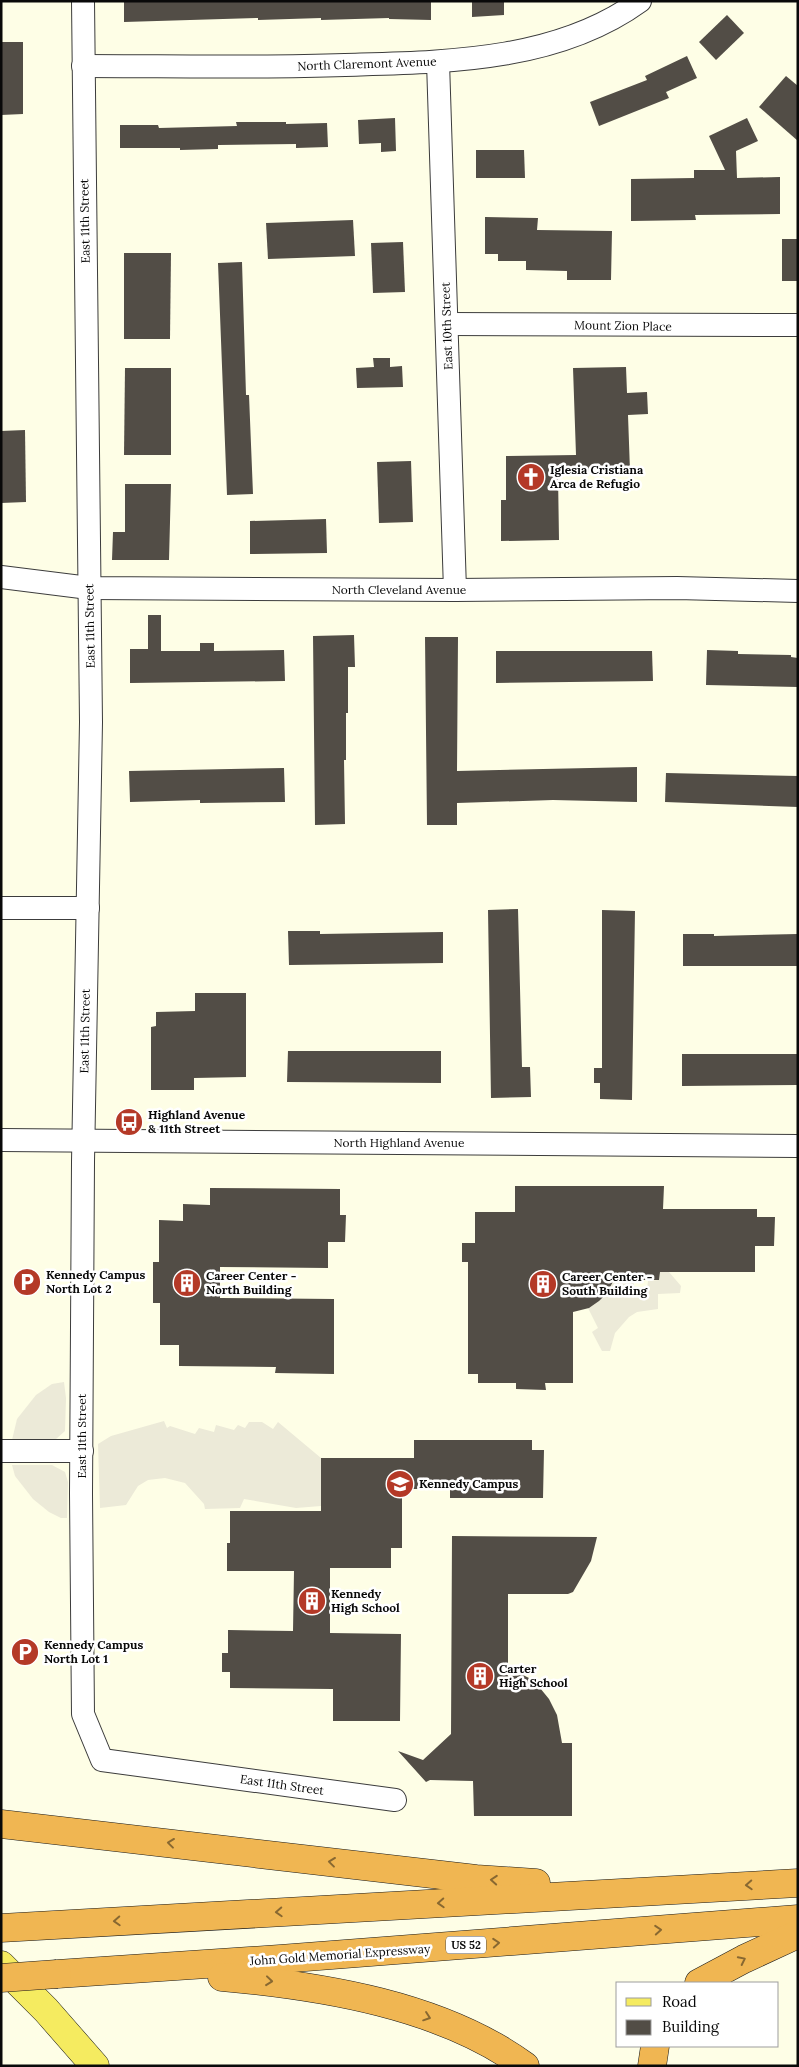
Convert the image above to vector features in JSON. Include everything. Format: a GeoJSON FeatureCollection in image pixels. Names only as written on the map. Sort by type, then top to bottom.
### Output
{"type":"FeatureCollection","features":[{"type":"Feature","properties":{"kind":"highway"},"geometry":{"type":"LineString","coordinates":[[1,1824],[476,1879],[647,1891]]}},
{"type":"Feature","properties":{"kind":"highway"},"geometry":{"type":"LineString","coordinates":[[9,1928],[798,1883]]}},
{"type":"Feature","properties":{"kind":"highway","name":"John Gold Memorial Expressway"},"geometry":{"type":"LineString","coordinates":[[1,1978],[280,1960],[798,1919]]}},
{"type":"Feature","properties":{"kind":"highway"},"geometry":{"type":"LineString","coordinates":[[701,1982],[744,1959],[798,1934]]}},
{"type":"Feature","properties":{"kind":"highway"},"geometry":{"type":"LineString","coordinates":[[133,1969],[274,1981],[332,1991],[389,2004],[437,2020],[483,2040],[525,2066]]}},
{"type":"Feature","properties":{"kind":"highway"},"geometry":{"type":"LineString","coordinates":[[652,2066],[655,2047]]}},
{"type":"Feature","properties":{"kind":"main road"},"geometry":{"type":"LineString","coordinates":[[1,1965],[46,2010],[95,2066]]}},
{"type":"Feature","properties":{"kind":"street","name":"East 11th Street"},"geometry":{"type":"LineString","coordinates":[[83,1],[91,722],[84,1140],[83,1714],[102,1760],[395,1800]]}},
{"type":"Feature","properties":{"kind":"street","name":"North Claremont Avenue"},"geometry":{"type":"LineString","coordinates":[[83,66],[305,66],[438,62],[513,52],[570,37],[601,24],[640,1]]}},
{"type":"Feature","properties":{"kind":"street","name":"East 10th Street"},"geometry":{"type":"LineString","coordinates":[[438,62],[448,324],[455,590]]}},
{"type":"Feature","properties":{"kind":"street","name":"Mount Zion Place"},"geometry":{"type":"LineString","coordinates":[[448,324],[798,326]]}},
{"type":"Feature","properties":{"kind":"street","name":"North Cleveland Avenue"},"geometry":{"type":"LineString","coordinates":[[1,577],[89,588],[455,590],[677,588],[798,591]]}},
{"type":"Feature","properties":{"kind":"street"},"geometry":{"type":"LineString","coordinates":[[1,908],[88,908]]}},
{"type":"Feature","properties":{"kind":"street","name":"North Highland Avenue"},"geometry":{"type":"LineString","coordinates":[[1,1140],[798,1146]]}},
{"type":"Feature","properties":{"kind":"street"},"geometry":{"type":"LineString","coordinates":[[1,1451],[82,1451]]}},
{"type":"Feature","properties":{"kind":"shaded area"},"geometry":{"type":"Polygon","coordinates":[[[660,1272],[669,1272],[681,1286],[680,1293],[658,1294],[658,1309],[637,1312],[629,1317],[615,1333],[610,1351],[602,1351],[592,1332],[598,1328],[588,1308],[606,1294],[612,1280],[634,1280],[634,1286],[647,1289],[648,1281],[659,1280],[660,1272]]]}},
{"type":"Feature","properties":{"kind":"shaded area"},"geometry":{"type":"Polygon","coordinates":[[[64,1382],[66,1398],[65,1431],[56,1439],[12,1440],[17,1419],[36,1395],[52,1384],[64,1382]]]}},
{"type":"Feature","properties":{"kind":"shaded area"},"geometry":{"type":"Polygon","coordinates":[[[164,1421],[167,1428],[170,1426],[195,1434],[199,1428],[214,1432],[216,1425],[234,1430],[238,1425],[245,1428],[249,1422],[262,1422],[273,1429],[278,1422],[321,1458],[321,1506],[296,1508],[244,1499],[240,1508],[205,1509],[204,1504],[185,1483],[165,1478],[148,1480],[138,1486],[126,1505],[100,1508],[98,1444],[111,1436],[164,1421]]]}},
{"type":"Feature","properties":{"kind":"shaded area"},"geometry":{"type":"Polygon","coordinates":[[[12,1465],[52,1465],[65,1472],[68,1482],[67,1518],[61,1518],[49,1512],[33,1499],[15,1476],[12,1465]]]}},
{"type":"Feature","properties":{"kind":"building"},"geometry":{"type":"Polygon","coordinates":[[[124,1],[431,1],[431,20],[389,18],[321,20],[321,18],[258,20],[258,18],[124,22],[124,1]]]}},
{"type":"Feature","properties":{"kind":"building"},"geometry":{"type":"Polygon","coordinates":[[[472,1],[504,1],[504,15],[472,17],[472,1]]]}},
{"type":"Feature","properties":{"kind":"building"},"geometry":{"type":"Polygon","coordinates":[[[727,15],[744,33],[716,60],[699,42],[727,15]]]}},
{"type":"Feature","properties":{"kind":"building"},"geometry":{"type":"Polygon","coordinates":[[[1,42],[23,42],[23,114],[1,115],[1,42]]]}},
{"type":"Feature","properties":{"kind":"building"},"geometry":{"type":"Polygon","coordinates":[[[687,56],[697,78],[666,92],[669,98],[599,126],[590,102],[647,80],[645,76],[687,56]]]}},
{"type":"Feature","properties":{"kind":"building"},"geometry":{"type":"Polygon","coordinates":[[[786,76],[798,86],[798,141],[759,107],[786,76]]]}},
{"type":"Feature","properties":{"kind":"building"},"geometry":{"type":"Polygon","coordinates":[[[395,118],[396,151],[381,152],[381,143],[359,144],[358,120],[395,118]]]}},
{"type":"Feature","properties":{"kind":"building"},"geometry":{"type":"Polygon","coordinates":[[[747,118],[758,141],[736,151],[737,178],[780,177],[780,214],[695,215],[696,220],[631,221],[631,179],[694,178],[694,170],[725,170],[709,136],[747,118]]]}},
{"type":"Feature","properties":{"kind":"building"},"geometry":{"type":"Polygon","coordinates":[[[236,122],[327,123],[328,147],[296,148],[296,144],[218,145],[218,149],[180,150],[180,148],[120,148],[120,125],[158,125],[159,128],[237,126],[236,122]]]}},
{"type":"Feature","properties":{"kind":"building"},"geometry":{"type":"Polygon","coordinates":[[[476,150],[524,150],[525,178],[476,178],[476,150]]]}},
{"type":"Feature","properties":{"kind":"building"},"geometry":{"type":"Polygon","coordinates":[[[485,217],[538,218],[537,230],[612,231],[611,280],[567,280],[567,271],[526,270],[526,261],[498,261],[498,254],[485,254],[485,217]]]}},
{"type":"Feature","properties":{"kind":"building"},"geometry":{"type":"Polygon","coordinates":[[[353,220],[355,256],[268,259],[266,223],[353,220]]]}},
{"type":"Feature","properties":{"kind":"building"},"geometry":{"type":"Polygon","coordinates":[[[782,239],[798,239],[798,281],[782,281],[782,239]]]}},
{"type":"Feature","properties":{"kind":"building"},"geometry":{"type":"Polygon","coordinates":[[[403,242],[405,292],[373,293],[371,243],[403,242]]]}},
{"type":"Feature","properties":{"kind":"building"},"geometry":{"type":"Polygon","coordinates":[[[124,253],[171,253],[170,339],[124,339],[124,253]]]}},
{"type":"Feature","properties":{"kind":"building"},"geometry":{"type":"Polygon","coordinates":[[[242,262],[246,395],[249,395],[253,494],[227,495],[218,263],[242,262]]]}},
{"type":"Feature","properties":{"kind":"building"},"geometry":{"type":"Polygon","coordinates":[[[373,358],[390,358],[390,367],[402,366],[403,387],[357,388],[356,368],[374,367],[373,358]]]}},
{"type":"Feature","properties":{"kind":"building"},"geometry":{"type":"Polygon","coordinates":[[[626,367],[627,393],[647,392],[648,414],[628,415],[630,471],[558,474],[559,540],[501,541],[501,500],[506,500],[506,456],[576,455],[573,368],[626,367]]]}},
{"type":"Feature","properties":{"kind":"building"},"geometry":{"type":"Polygon","coordinates":[[[125,368],[171,368],[171,455],[124,455],[125,368]]]}},
{"type":"Feature","properties":{"kind":"building"},"geometry":{"type":"Polygon","coordinates":[[[25,430],[26,502],[1,503],[1,431],[25,430]]]}},
{"type":"Feature","properties":{"kind":"building"},"geometry":{"type":"Polygon","coordinates":[[[411,461],[413,522],[379,523],[377,462],[411,461]]]}},
{"type":"Feature","properties":{"kind":"building"},"geometry":{"type":"Polygon","coordinates":[[[125,484],[171,484],[169,560],[112,560],[113,532],[125,532],[125,484]]]}},
{"type":"Feature","properties":{"kind":"building"},"geometry":{"type":"Polygon","coordinates":[[[326,519],[327,553],[250,554],[250,521],[326,519]]]}},
{"type":"Feature","properties":{"kind":"building"},"geometry":{"type":"Polygon","coordinates":[[[148,615],[161,615],[161,651],[200,651],[200,643],[214,643],[214,651],[284,650],[285,681],[130,683],[130,649],[148,649],[148,615]]]}},
{"type":"Feature","properties":{"kind":"building"},"geometry":{"type":"Polygon","coordinates":[[[354,635],[355,667],[348,667],[346,760],[344,760],[345,824],[315,825],[313,636],[354,635]]]}},
{"type":"Feature","properties":{"kind":"building"},"geometry":{"type":"Polygon","coordinates":[[[425,637],[458,637],[457,771],[637,767],[637,802],[553,800],[457,803],[457,825],[427,825],[425,637]]]}},
{"type":"Feature","properties":{"kind":"building"},"geometry":{"type":"Polygon","coordinates":[[[707,650],[738,651],[738,654],[791,655],[791,657],[798,658],[798,687],[706,685],[707,650]]]}},
{"type":"Feature","properties":{"kind":"building"},"geometry":{"type":"Polygon","coordinates":[[[496,651],[652,651],[653,681],[496,683],[496,651]]]}},
{"type":"Feature","properties":{"kind":"building"},"geometry":{"type":"Polygon","coordinates":[[[284,768],[285,802],[200,803],[200,800],[130,802],[129,771],[284,768]]]}},
{"type":"Feature","properties":{"kind":"building"},"geometry":{"type":"Polygon","coordinates":[[[666,773],[798,776],[798,807],[665,802],[666,773]]]}},
{"type":"Feature","properties":{"kind":"building"},"geometry":{"type":"Polygon","coordinates":[[[518,909],[522,1067],[530,1067],[531,1097],[491,1098],[488,910],[518,909]]]}},
{"type":"Feature","properties":{"kind":"building"},"geometry":{"type":"Polygon","coordinates":[[[602,910],[635,911],[632,1100],[600,1099],[600,1083],[594,1083],[594,1068],[602,1068],[602,910]]]}},
{"type":"Feature","properties":{"kind":"building"},"geometry":{"type":"Polygon","coordinates":[[[288,931],[320,931],[320,934],[443,932],[443,963],[289,965],[288,931]]]}},
{"type":"Feature","properties":{"kind":"building"},"geometry":{"type":"Polygon","coordinates":[[[683,934],[714,934],[714,936],[798,934],[798,966],[683,966],[683,934]]]}},
{"type":"Feature","properties":{"kind":"building"},"geometry":{"type":"Polygon","coordinates":[[[195,993],[246,993],[246,1077],[194,1078],[194,1090],[151,1090],[151,1027],[156,1026],[156,1012],[195,1011],[195,993]]]}},
{"type":"Feature","properties":{"kind":"building"},"geometry":{"type":"Polygon","coordinates":[[[288,1051],[441,1051],[441,1083],[287,1082],[288,1051]]]}},
{"type":"Feature","properties":{"kind":"building"},"geometry":{"type":"Polygon","coordinates":[[[682,1054],[798,1054],[798,1085],[682,1086],[682,1054]]]}},
{"type":"Feature","properties":{"kind":"building","name":"Career Center - South Building"},"geometry":{"type":"Polygon","coordinates":[[[515,1186],[664,1186],[663,1209],[757,1209],[757,1217],[775,1217],[774,1246],[755,1246],[755,1272],[660,1272],[659,1280],[614,1280],[606,1294],[599,1301],[589,1308],[573,1312],[573,1383],[545,1383],[546,1390],[516,1389],[516,1383],[478,1383],[478,1374],[468,1374],[468,1262],[462,1262],[462,1243],[475,1243],[475,1212],[515,1212],[515,1186]]]}},
{"type":"Feature","properties":{"kind":"building","name":"Career Center - North Building"},"geometry":{"type":"Polygon","coordinates":[[[210,1188],[340,1189],[340,1215],[346,1215],[345,1242],[328,1242],[328,1268],[220,1267],[220,1298],[334,1299],[334,1374],[275,1373],[276,1367],[179,1366],[179,1345],[160,1345],[160,1303],[153,1303],[153,1262],[159,1262],[159,1220],[183,1221],[183,1204],[210,1205],[210,1188]]]}},
{"type":"Feature","properties":{"kind":"building","name":"Kennedy High School"},"geometry":{"type":"Polygon","coordinates":[[[414,1440],[532,1440],[532,1450],[544,1450],[543,1498],[450,1498],[450,1489],[402,1489],[402,1548],[391,1548],[391,1568],[330,1568],[330,1633],[401,1634],[400,1721],[333,1721],[333,1689],[230,1688],[230,1672],[222,1672],[222,1653],[228,1653],[228,1630],[293,1631],[294,1571],[227,1571],[227,1543],[230,1543],[230,1511],[321,1511],[321,1458],[414,1458],[414,1440]]]}},
{"type":"Feature","properties":{"kind":"building","name":"Carter High School"},"geometry":{"type":"Polygon","coordinates":[[[452,1536],[597,1537],[591,1561],[573,1592],[568,1594],[508,1594],[508,1676],[523,1675],[540,1688],[549,1699],[557,1715],[562,1743],[572,1743],[572,1816],[474,1816],[473,1781],[430,1780],[426,1782],[398,1751],[423,1760],[451,1734],[452,1536]]]}},
{"type":"Feature","properties":{"kind":"place","name":"Iglesia Cristiana Arca de Refugio"},"geometry":{"type":"Point","coordinates":[531,477]}},
{"type":"Feature","properties":{"kind":"place","name":"Highland Avenue & 11th Street"},"geometry":{"type":"Point","coordinates":[129,1122]}},
{"type":"Feature","properties":{"kind":"place","name":"Kennedy Campus North Lot 2"},"geometry":{"type":"Point","coordinates":[27,1282]}},
{"type":"Feature","properties":{"kind":"place","name":"Career Center - North Building"},"geometry":{"type":"Point","coordinates":[187,1283]}},
{"type":"Feature","properties":{"kind":"place","name":"Career Center - South Building"},"geometry":{"type":"Point","coordinates":[543,1284]}},
{"type":"Feature","properties":{"kind":"place","name":"Kennedy Campus"},"geometry":{"type":"Point","coordinates":[400,1484]}},
{"type":"Feature","properties":{"kind":"place","name":"Kennedy High School"},"geometry":{"type":"Point","coordinates":[312,1601]}},
{"type":"Feature","properties":{"kind":"place","name":"Kennedy Campus North Lot 1"},"geometry":{"type":"Point","coordinates":[25,1652]}},
{"type":"Feature","properties":{"kind":"place","name":"Carter High School"},"geometry":{"type":"Point","coordinates":[480,1676]}}]}
